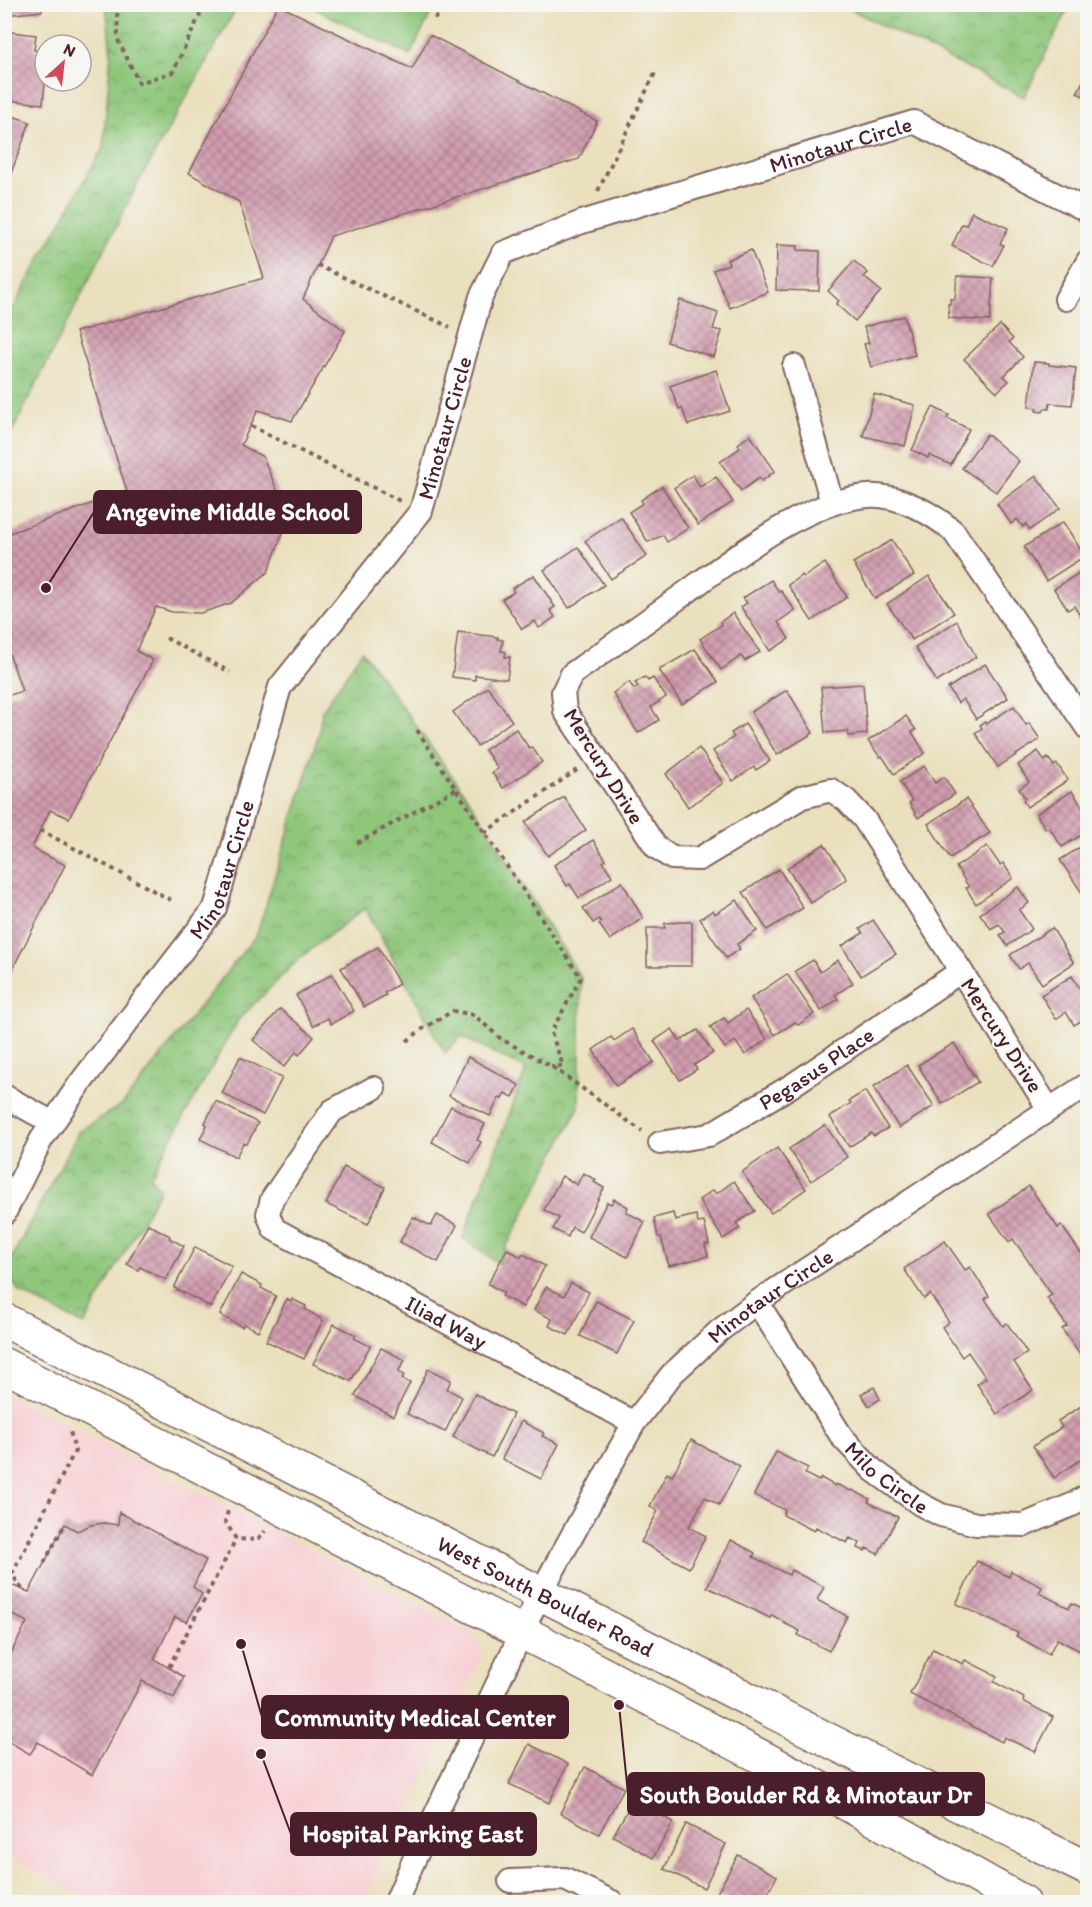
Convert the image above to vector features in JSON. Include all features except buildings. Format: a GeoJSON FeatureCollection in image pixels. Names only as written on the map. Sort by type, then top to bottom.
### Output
{"type":"FeatureCollection","features":[{"type":"Feature","properties":{"kind":"main road","name":"West South Boulder Road"},"geometry":{"type":"LineString","coordinates":[[4,1320],[821,1736],[1088,1869]]}},
{"type":"Feature","properties":{"kind":"main road","name":"West South Boulder Road"},"geometry":{"type":"LineString","coordinates":[[4,1365],[524,1632],[792,1773],[1023,1902]]}},
{"type":"Feature","properties":{"kind":"street","name":"Minotaur Circle"},"geometry":{"type":"LineString","coordinates":[[4,1214],[41,1140],[81,1082],[214,908],[279,687],[421,511],[481,297],[503,253],[582,222],[914,122],[1088,211]]}},
{"type":"Feature","properties":{"kind":"street"},"geometry":{"type":"LineString","coordinates":[[1066,299],[1088,261]]}},
{"type":"Feature","properties":{"kind":"street"},"geometry":{"type":"LineString","coordinates":[[794,366],[832,503]]}},
{"type":"Feature","properties":{"kind":"street","name":"Mercury Drive"},"geometry":{"type":"LineString","coordinates":[[1049,1109],[864,819],[846,800],[831,790],[802,796],[699,859],[672,858],[656,847],[595,757],[565,711],[562,692],[572,674],[785,526],[832,503],[869,496],[906,502],[940,519],[954,532],[1088,729]]}},
{"type":"Feature","properties":{"kind":"street","name":"Pegasus Place"},"geometry":{"type":"LineString","coordinates":[[660,1143],[709,1136],[791,1086],[961,971]]}},
{"type":"Feature","properties":{"kind":"street","name":"Minotaur Circle"},"geometry":{"type":"LineString","coordinates":[[396,1902],[524,1632],[540,1593],[634,1424],[672,1374],[719,1331],[757,1302],[1088,1084]]}},
{"type":"Feature","properties":{"kind":"street","name":"Iliad Way"},"geometry":{"type":"LineString","coordinates":[[374,1088],[332,1111],[272,1199],[268,1214],[274,1229],[634,1424]]}},
{"type":"Feature","properties":{"kind":"street"},"geometry":{"type":"LineString","coordinates":[[4,1096],[53,1123]]}},
{"type":"Feature","properties":{"kind":"street","name":"Milo Circle"},"geometry":{"type":"LineString","coordinates":[[757,1302],[842,1437],[873,1470],[920,1504],[941,1515],[976,1524],[1024,1525],[1074,1504],[1088,1495]]}},
{"type":"Feature","properties":{"kind":"street"},"geometry":{"type":"LineString","coordinates":[[510,1881],[565,1879],[612,1902]]}},
{"type":"Feature","properties":{"kind":"path"},"geometry":{"type":"LineString","coordinates":[[117,4],[118,40],[139,83],[172,72],[205,4]]}},
{"type":"Feature","properties":{"kind":"path"},"geometry":{"type":"LineString","coordinates":[[435,19],[441,4]]}},
{"type":"Feature","properties":{"kind":"path"},"geometry":{"type":"LineString","coordinates":[[582,222],[655,73]]}},
{"type":"Feature","properties":{"kind":"path"},"geometry":{"type":"LineString","coordinates":[[317,265],[469,337]]}},
{"type":"Feature","properties":{"kind":"path"},"geometry":{"type":"LineString","coordinates":[[251,426],[421,511]]}},
{"type":"Feature","properties":{"kind":"path"},"geometry":{"type":"LineString","coordinates":[[166,638],[230,672]]}},
{"type":"Feature","properties":{"kind":"path"},"geometry":{"type":"LineString","coordinates":[[417,730],[581,978],[551,1032],[563,1066],[551,1065]]}},
{"type":"Feature","properties":{"kind":"path"},"geometry":{"type":"LineString","coordinates":[[484,833],[595,757]]}},
{"type":"Feature","properties":{"kind":"path"},"geometry":{"type":"LineString","coordinates":[[357,843],[456,789]]}},
{"type":"Feature","properties":{"kind":"path"},"geometry":{"type":"LineString","coordinates":[[40,830],[171,900]]}},
{"type":"Feature","properties":{"kind":"path"},"geometry":{"type":"LineString","coordinates":[[407,1041],[453,1011],[474,1016],[501,1039],[551,1065],[660,1143]]}},
{"type":"Feature","properties":{"kind":"path"},"geometry":{"type":"LineString","coordinates":[[22,1589],[12,1574],[75,1451],[68,1420]]}},
{"type":"Feature","properties":{"kind":"path"},"geometry":{"type":"LineString","coordinates":[[230,1504],[225,1521],[236,1539]]}},
{"type":"Feature","properties":{"kind":"path"},"geometry":{"type":"LineString","coordinates":[[44,1563],[65,1524]]}},
{"type":"Feature","properties":{"kind":"path"},"geometry":{"type":"LineString","coordinates":[[236,1539],[258,1540],[270,1525]]}},
{"type":"Feature","properties":{"kind":"path"},"geometry":{"type":"LineString","coordinates":[[169,1667],[236,1539]]}},
{"type":"Feature","properties":{"kind":"shaded area"},"geometry":{"type":"Polygon","coordinates":[[[4,1393],[473,1633],[483,1654],[364,1902],[94,1902],[5,1855],[4,1393]]]}},
{"type":"Feature","properties":{"kind":"green space"},"geometry":{"type":"Polygon","coordinates":[[[435,4],[410,55],[307,5],[435,4]]]}},
{"type":"Feature","properties":{"kind":"green space"},"geometry":{"type":"Polygon","coordinates":[[[106,5],[238,5],[137,185],[5,446],[5,325],[103,148],[111,53],[106,5]]]}},
{"type":"Feature","properties":{"kind":"green space"},"geometry":{"type":"Polygon","coordinates":[[[842,5],[1070,5],[1024,97],[842,5]]]}},
{"type":"Feature","properties":{"kind":"green space"},"geometry":{"type":"Polygon","coordinates":[[[362,651],[470,801],[581,978],[579,1107],[498,1263],[463,1238],[526,1069],[461,1036],[445,1053],[365,908],[300,958],[239,1019],[150,1177],[160,1189],[84,1325],[20,1292],[11,1278],[10,1261],[79,1131],[123,1104],[257,934],[319,733],[322,711],[362,651]]]}},
{"type":"Feature","properties":{"kind":"place","name":"Angevine Middle School"},"geometry":{"type":"Point","coordinates":[46,588]}},
{"type":"Feature","properties":{"kind":"place","name":"Community Medical Center"},"geometry":{"type":"Point","coordinates":[241,1644]}},
{"type":"Feature","properties":{"kind":"place","name":"South Boulder Rd & Minotaur Dr"},"geometry":{"type":"Point","coordinates":[619,1705]}},
{"type":"Feature","properties":{"kind":"place","name":"Hospital Parking East"},"geometry":{"type":"Point","coordinates":[261,1754]}}]}
